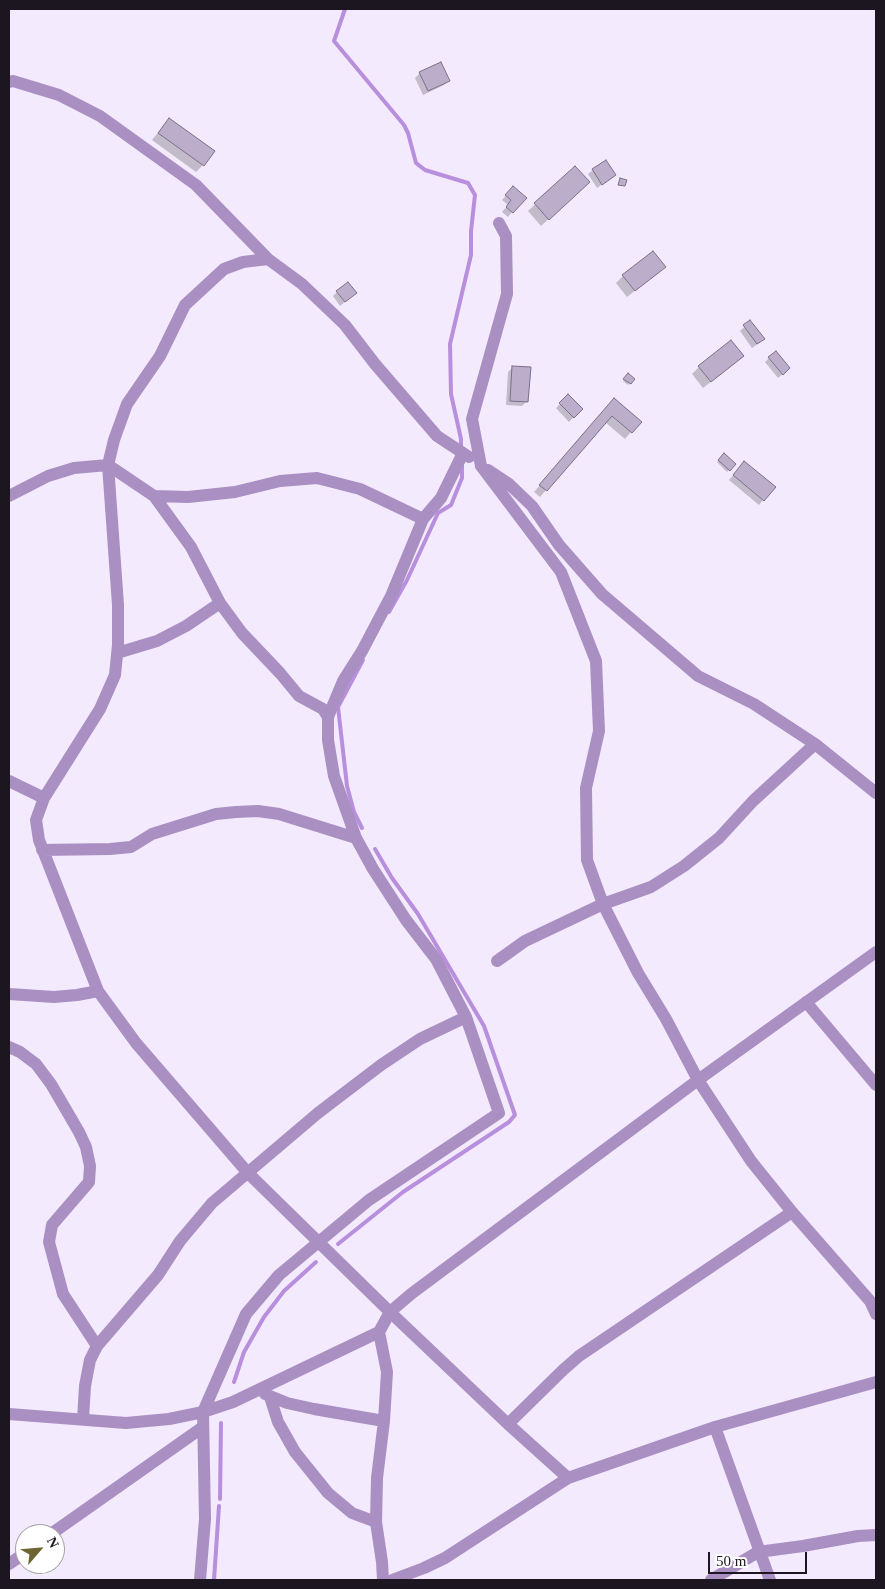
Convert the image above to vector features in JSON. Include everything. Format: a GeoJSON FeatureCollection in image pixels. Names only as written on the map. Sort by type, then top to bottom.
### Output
{"type":"FeatureCollection","features":[{"type":"Feature","properties":{"kind":"street"},"geometry":{"type":"LineString","coordinates":[[9,82],[13,81],[59,95],[100,116],[196,185],[268,260],[302,284],[345,325],[375,364],[437,436],[509,484],[532,506],[559,545],[602,594],[698,676],[754,704],[815,744],[876,792]]}},
{"type":"Feature","properties":{"kind":"street"},"geometry":{"type":"LineString","coordinates":[[499,223],[506,236],[507,294],[472,419],[481,466],[561,572],[596,661],[599,732],[586,788],[587,860],[603,904],[638,973],[666,1019],[698,1080],[751,1161],[792,1212],[870,1301],[876,1314]]}},
{"type":"Feature","properties":{"kind":"street"},"geometry":{"type":"LineString","coordinates":[[268,260],[243,262],[224,269],[185,306],[160,356],[127,404],[114,440],[108,465],[118,605],[115,675],[100,709],[44,798],[36,820],[39,840],[98,991],[136,1042],[248,1173],[390,1312],[568,1478]]}},
{"type":"Feature","properties":{"kind":"street"},"geometry":{"type":"LineString","coordinates":[[200,1580],[205,1519],[203,1412],[246,1314],[279,1275],[369,1200],[498,1112],[466,1017],[436,959],[406,920],[373,869],[356,838],[334,776],[328,740],[328,717],[344,681],[391,596],[423,519],[441,498],[463,453]]}},
{"type":"Feature","properties":{"kind":"street"},"geometry":{"type":"LineString","coordinates":[[9,496],[48,476],[74,468],[108,465],[154,496],[191,547],[220,603],[242,634],[280,673],[299,696],[323,709],[328,717]]}},
{"type":"Feature","properties":{"kind":"street"},"geometry":{"type":"LineString","coordinates":[[154,496],[188,498],[235,492],[280,481],[317,478],[360,489],[423,519]]}},
{"type":"Feature","properties":{"kind":"street"},"geometry":{"type":"LineString","coordinates":[[117,653],[157,641],[186,626],[220,603]]}},
{"type":"Feature","properties":{"kind":"street"},"geometry":{"type":"LineString","coordinates":[[498,961],[525,940],[603,904],[651,887],[684,866],[719,838],[753,800],[815,744]]}},
{"type":"Feature","properties":{"kind":"street"},"geometry":{"type":"LineString","coordinates":[[9,780],[44,798]]}},
{"type":"Feature","properties":{"kind":"street"},"geometry":{"type":"LineString","coordinates":[[42,850],[110,850],[131,847],[152,834],[216,814],[258,811],[279,814],[356,838]]}},
{"type":"Feature","properties":{"kind":"street"},"geometry":{"type":"LineString","coordinates":[[9,1414],[126,1423],[169,1419],[203,1412],[259,1390],[379,1332],[390,1312],[411,1294],[698,1080],[876,952]]}},
{"type":"Feature","properties":{"kind":"street"},"geometry":{"type":"LineString","coordinates":[[9,994],[54,997],[98,991]]}},
{"type":"Feature","properties":{"kind":"street"},"geometry":{"type":"LineString","coordinates":[[806,1002],[876,1085]]}},
{"type":"Feature","properties":{"kind":"street"},"geometry":{"type":"LineString","coordinates":[[82,1419],[90,1360],[97,1346],[158,1275],[180,1241],[212,1202],[318,1113],[381,1065],[420,1039],[466,1017]]}},
{"type":"Feature","properties":{"kind":"street"},"geometry":{"type":"LineString","coordinates":[[9,1047],[20,1052],[36,1064],[56,1092],[80,1132],[86,1147],[90,1166],[89,1182],[52,1225],[50,1242],[63,1294],[97,1346]]}},
{"type":"Feature","properties":{"kind":"street"},"geometry":{"type":"LineString","coordinates":[[508,1424],[580,1356],[792,1212]]}},
{"type":"Feature","properties":{"kind":"street"},"geometry":{"type":"LineString","coordinates":[[379,1332],[387,1372],[384,1421],[377,1478],[376,1522],[383,1580]]}},
{"type":"Feature","properties":{"kind":"street"},"geometry":{"type":"LineString","coordinates":[[392,1580],[445,1558],[568,1478],[714,1427],[876,1382]]}},
{"type":"Feature","properties":{"kind":"street"},"geometry":{"type":"LineString","coordinates":[[259,1390],[270,1397],[314,1409],[384,1421]]}},
{"type":"Feature","properties":{"kind":"street"},"geometry":{"type":"LineString","coordinates":[[270,1397],[278,1422],[295,1452],[328,1493],[352,1513],[376,1522]]}},
{"type":"Feature","properties":{"kind":"street"},"geometry":{"type":"LineString","coordinates":[[65,1524],[203,1427]]}},
{"type":"Feature","properties":{"kind":"street"},"geometry":{"type":"LineString","coordinates":[[714,1427],[758,1552],[770,1580]]}},
{"type":"Feature","properties":{"kind":"street"},"geometry":{"type":"LineString","coordinates":[[711,1580],[758,1552],[858,1536],[876,1535]]}},
{"type":"Feature","properties":{"kind":"building"},"geometry":{"type":"Polygon","coordinates":[[[441,62],[450,81],[428,91],[419,72],[441,62]]]}},
{"type":"Feature","properties":{"kind":"building"},"geometry":{"type":"Polygon","coordinates":[[[169,118],[215,151],[204,166],[158,133],[169,118]]]}},
{"type":"Feature","properties":{"kind":"building"},"geometry":{"type":"Polygon","coordinates":[[[606,160],[616,175],[602,185],[592,169],[606,160]]]}},
{"type":"Feature","properties":{"kind":"building"},"geometry":{"type":"Polygon","coordinates":[[[575,166],[590,182],[549,220],[534,203],[575,166]]]}},
{"type":"Feature","properties":{"kind":"building"},"geometry":{"type":"Polygon","coordinates":[[[620,178],[627,180],[625,186],[618,185],[620,178]]]}},
{"type":"Feature","properties":{"kind":"building"},"geometry":{"type":"Polygon","coordinates":[[[513,186],[527,198],[513,213],[506,207],[511,200],[505,195],[513,186]]]}},
{"type":"Feature","properties":{"kind":"building"},"geometry":{"type":"Polygon","coordinates":[[[653,251],[666,267],[635,291],[622,275],[653,251]]]}},
{"type":"Feature","properties":{"kind":"building"},"geometry":{"type":"Polygon","coordinates":[[[348,282],[357,293],[345,302],[336,291],[348,282]]]}},
{"type":"Feature","properties":{"kind":"building"},"geometry":{"type":"Polygon","coordinates":[[[750,320],[765,339],[757,344],[743,325],[750,320]]]}},
{"type":"Feature","properties":{"kind":"building"},"geometry":{"type":"Polygon","coordinates":[[[731,340],[744,356],[711,382],[698,366],[731,340]]]}},
{"type":"Feature","properties":{"kind":"building"},"geometry":{"type":"Polygon","coordinates":[[[776,351],[790,368],[783,375],[768,357],[776,351]]]}},
{"type":"Feature","properties":{"kind":"building"},"geometry":{"type":"Polygon","coordinates":[[[512,366],[531,367],[528,402],[510,401],[512,366]]]}},
{"type":"Feature","properties":{"kind":"building"},"geometry":{"type":"Polygon","coordinates":[[[628,373],[635,379],[631,384],[623,379],[628,373]]]}},
{"type":"Feature","properties":{"kind":"building"},"geometry":{"type":"Polygon","coordinates":[[[568,394],[583,409],[574,418],[559,403],[568,394]]]}},
{"type":"Feature","properties":{"kind":"building"},"geometry":{"type":"Polygon","coordinates":[[[614,398],[642,422],[632,433],[612,416],[547,491],[539,485],[614,398]]]}},
{"type":"Feature","properties":{"kind":"building"},"geometry":{"type":"Polygon","coordinates":[[[724,453],[736,464],[730,471],[718,460],[724,453]]]}},
{"type":"Feature","properties":{"kind":"building"},"geometry":{"type":"Polygon","coordinates":[[[744,461],[776,487],[764,501],[733,475],[744,461]]]}},
{"type":"Feature","properties":{"kind":"waterway"},"geometry":{"type":"LineString","coordinates":[[345,9],[334,41],[404,125],[416,163],[425,170],[468,183],[475,195],[471,231],[471,255],[450,344],[451,394],[461,439],[461,448]]}},
{"type":"Feature","properties":{"kind":"waterway"},"geometry":{"type":"LineString","coordinates":[[389,612],[407,580],[438,513],[451,505],[462,478],[462,465]]}},
{"type":"Feature","properties":{"kind":"waterway"},"geometry":{"type":"LineString","coordinates":[[362,828],[354,812],[347,786],[338,707],[363,660]]}},
{"type":"Feature","properties":{"kind":"waterway"},"geometry":{"type":"LineString","coordinates":[[338,1244],[403,1192],[509,1122],[515,1115],[484,1026],[418,914],[392,878],[375,849]]}},
{"type":"Feature","properties":{"kind":"waterway"},"geometry":{"type":"LineString","coordinates":[[234,1382],[244,1352],[264,1317],[284,1291],[316,1262]]}},
{"type":"Feature","properties":{"kind":"waterway"},"geometry":{"type":"LineString","coordinates":[[220,1499],[221,1423]]}},
{"type":"Feature","properties":{"kind":"waterway"},"geometry":{"type":"LineString","coordinates":[[214,1580],[219,1506]]}}]}
